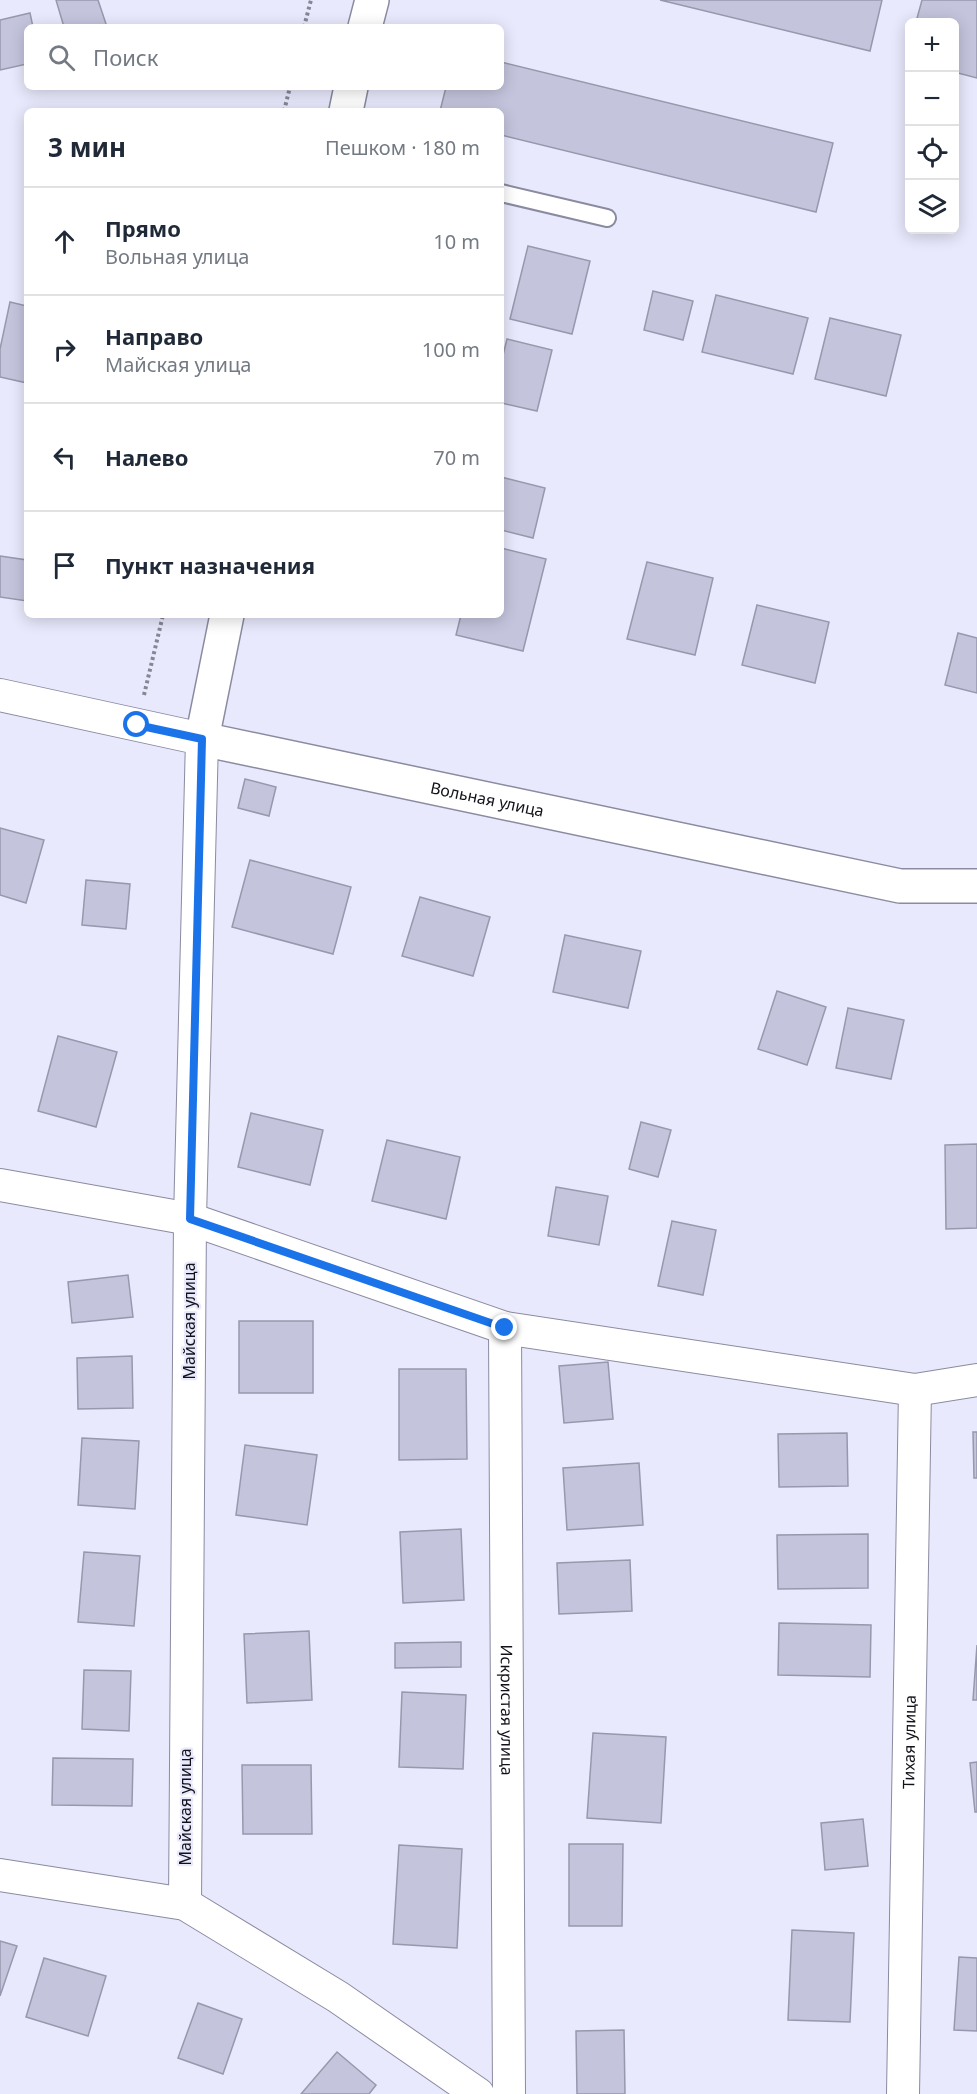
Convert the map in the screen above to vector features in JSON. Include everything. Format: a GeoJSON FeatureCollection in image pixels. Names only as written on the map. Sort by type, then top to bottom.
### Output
{"type":"FeatureCollection","features":[{"type":"Feature","properties":{"kind":"street"},"geometry":{"type":"LineString","coordinates":[[367,24],[372,0]]}},
{"type":"Feature","properties":{"kind":"street"},"geometry":{"type":"LineString","coordinates":[[347,108],[350,90]]}},
{"type":"Feature","properties":{"kind":"street"},"geometry":{"type":"LineString","coordinates":[[202,739],[226,618]]}},
{"type":"Feature","properties":{"kind":"street","name":"Вольная улица"},"geometry":{"type":"LineString","coordinates":[[0,695],[900,886],[977,886]]}},
{"type":"Feature","properties":{"kind":"street","name":"Майская улица"},"geometry":{"type":"LineString","coordinates":[[185,1904],[190,1219],[202,739]]}},
{"type":"Feature","properties":{"kind":"street"},"geometry":{"type":"LineString","coordinates":[[0,1185],[190,1219],[505,1328],[915,1390],[977,1380]]}},
{"type":"Feature","properties":{"kind":"street","name":"Искристая улица"},"geometry":{"type":"LineString","coordinates":[[505,1328],[508,2094]]}},
{"type":"Feature","properties":{"kind":"street","name":"Тихая улица"},"geometry":{"type":"LineString","coordinates":[[903,2094],[915,1390]]}},
{"type":"Feature","properties":{"kind":"street"},"geometry":{"type":"LineString","coordinates":[[0,1875],[185,1904],[338,1997],[478,2094]]}},
{"type":"Feature","properties":{"kind":"lane"},"geometry":{"type":"LineString","coordinates":[[504,194],[607,218]]}},
{"type":"Feature","properties":{"kind":"path"},"geometry":{"type":"LineString","coordinates":[[305,24],[311,0]]}},
{"type":"Feature","properties":{"kind":"path"},"geometry":{"type":"LineString","coordinates":[[285,108],[289,90]]}},
{"type":"Feature","properties":{"kind":"path"},"geometry":{"type":"LineString","coordinates":[[137,725],[163,618]]}},
{"type":"Feature","properties":{"kind":"building"},"geometry":{"type":"Polygon","coordinates":[[[56,0],[98,0],[106,24],[63,24],[56,0]]]}},
{"type":"Feature","properties":{"kind":"building"},"geometry":{"type":"Polygon","coordinates":[[[660,0],[882,0],[870,51],[660,0]]]}},
{"type":"Feature","properties":{"kind":"building"},"geometry":{"type":"Polygon","coordinates":[[[922,0],[977,0],[977,78],[959,73],[959,18],[917,18],[922,0]]]}},
{"type":"Feature","properties":{"kind":"building"},"geometry":{"type":"Polygon","coordinates":[[[30,13],[32,24],[24,24],[24,65],[0,70],[0,20],[30,13]]]}},
{"type":"Feature","properties":{"kind":"building"},"geometry":{"type":"Polygon","coordinates":[[[504,63],[833,143],[816,212],[504,136],[504,108],[441,108],[445,90],[504,90],[504,63]]]}},
{"type":"Feature","properties":{"kind":"building"},"geometry":{"type":"Polygon","coordinates":[[[528,246],[590,261],[572,334],[510,319],[528,246]]]}},
{"type":"Feature","properties":{"kind":"building"},"geometry":{"type":"Polygon","coordinates":[[[653,291],[693,301],[683,340],[644,330],[653,291]]]}},
{"type":"Feature","properties":{"kind":"building"},"geometry":{"type":"Polygon","coordinates":[[[716,295],[808,318],[793,374],[702,352],[716,295]]]}},
{"type":"Feature","properties":{"kind":"building"},"geometry":{"type":"Polygon","coordinates":[[[10,302],[24,305],[24,382],[0,377],[0,349],[10,302]]]}},
{"type":"Feature","properties":{"kind":"building"},"geometry":{"type":"Polygon","coordinates":[[[830,318],[901,335],[886,396],[815,379],[830,318]]]}},
{"type":"Feature","properties":{"kind":"building"},"geometry":{"type":"Polygon","coordinates":[[[507,339],[552,350],[537,411],[504,404],[504,351],[507,339]]]}},
{"type":"Feature","properties":{"kind":"building"},"geometry":{"type":"Polygon","coordinates":[[[504,478],[545,488],[533,538],[504,531],[504,478]]]}},
{"type":"Feature","properties":{"kind":"building"},"geometry":{"type":"Polygon","coordinates":[[[504,549],[546,559],[523,651],[456,635],[460,618],[504,618],[504,549]]]}},
{"type":"Feature","properties":{"kind":"building"},"geometry":{"type":"Polygon","coordinates":[[[0,556],[24,560],[24,601],[0,597],[0,556]]]}},
{"type":"Feature","properties":{"kind":"building"},"geometry":{"type":"Polygon","coordinates":[[[647,562],[713,578],[695,655],[627,639],[647,562]]]}},
{"type":"Feature","properties":{"kind":"building"},"geometry":{"type":"Polygon","coordinates":[[[757,605],[829,622],[815,683],[742,665],[757,605]]]}},
{"type":"Feature","properties":{"kind":"building"},"geometry":{"type":"Polygon","coordinates":[[[958,633],[977,638],[977,693],[945,685],[958,633]]]}},
{"type":"Feature","properties":{"kind":"building"},"geometry":{"type":"Polygon","coordinates":[[[245,779],[276,787],[269,816],[238,808],[245,779]]]}},
{"type":"Feature","properties":{"kind":"building"},"geometry":{"type":"Polygon","coordinates":[[[0,828],[44,840],[26,903],[0,895],[0,828]]]}},
{"type":"Feature","properties":{"kind":"building"},"geometry":{"type":"Polygon","coordinates":[[[250,860],[351,887],[333,954],[232,927],[250,860]]]}},
{"type":"Feature","properties":{"kind":"building"},"geometry":{"type":"Polygon","coordinates":[[[86,880],[130,884],[126,929],[82,925],[86,880]]]}},
{"type":"Feature","properties":{"kind":"building"},"geometry":{"type":"Polygon","coordinates":[[[420,897],[490,917],[473,976],[402,956],[420,897]]]}},
{"type":"Feature","properties":{"kind":"building"},"geometry":{"type":"Polygon","coordinates":[[[565,935],[641,951],[628,1008],[553,992],[565,935]]]}},
{"type":"Feature","properties":{"kind":"building"},"geometry":{"type":"Polygon","coordinates":[[[777,991],[826,1007],[807,1065],[758,1049],[777,991]]]}},
{"type":"Feature","properties":{"kind":"building"},"geometry":{"type":"Polygon","coordinates":[[[848,1008],[904,1020],[891,1079],[836,1068],[848,1008]]]}},
{"type":"Feature","properties":{"kind":"building"},"geometry":{"type":"Polygon","coordinates":[[[58,1036],[117,1052],[96,1127],[38,1111],[58,1036]]]}},
{"type":"Feature","properties":{"kind":"building"},"geometry":{"type":"Polygon","coordinates":[[[251,1113],[323,1130],[310,1185],[238,1167],[251,1113]]]}},
{"type":"Feature","properties":{"kind":"building"},"geometry":{"type":"Polygon","coordinates":[[[641,1122],[671,1130],[658,1177],[629,1169],[641,1122]]]}},
{"type":"Feature","properties":{"kind":"building"},"geometry":{"type":"Polygon","coordinates":[[[387,1140],[460,1157],[446,1219],[372,1201],[387,1140]]]}},
{"type":"Feature","properties":{"kind":"building"},"geometry":{"type":"Polygon","coordinates":[[[977,1144],[977,1228],[946,1229],[945,1145],[977,1144]]]}},
{"type":"Feature","properties":{"kind":"building"},"geometry":{"type":"Polygon","coordinates":[[[556,1187],[608,1196],[599,1245],[548,1236],[556,1187]]]}},
{"type":"Feature","properties":{"kind":"building"},"geometry":{"type":"Polygon","coordinates":[[[672,1221],[716,1230],[703,1295],[658,1286],[672,1221]]]}},
{"type":"Feature","properties":{"kind":"building"},"geometry":{"type":"Polygon","coordinates":[[[128,1275],[133,1317],[72,1323],[68,1282],[128,1275]]]}},
{"type":"Feature","properties":{"kind":"building"},"geometry":{"type":"Polygon","coordinates":[[[239,1321],[313,1321],[313,1393],[239,1393],[239,1321]]]}},
{"type":"Feature","properties":{"kind":"building"},"geometry":{"type":"Polygon","coordinates":[[[132,1356],[133,1408],[78,1409],[77,1358],[132,1356]]]}},
{"type":"Feature","properties":{"kind":"building"},"geometry":{"type":"Polygon","coordinates":[[[608,1362],[613,1419],[564,1423],[559,1366],[608,1362]]]}},
{"type":"Feature","properties":{"kind":"building"},"geometry":{"type":"Polygon","coordinates":[[[399,1369],[466,1369],[467,1459],[399,1460],[399,1369]]]}},
{"type":"Feature","properties":{"kind":"building"},"geometry":{"type":"Polygon","coordinates":[[[973,1432],[977,1432],[977,1478],[974,1478],[973,1432]]]}},
{"type":"Feature","properties":{"kind":"building"},"geometry":{"type":"Polygon","coordinates":[[[847,1433],[848,1486],[779,1487],[778,1434],[847,1433]]]}},
{"type":"Feature","properties":{"kind":"building"},"geometry":{"type":"Polygon","coordinates":[[[82,1438],[139,1441],[135,1509],[78,1505],[82,1438]]]}},
{"type":"Feature","properties":{"kind":"building"},"geometry":{"type":"Polygon","coordinates":[[[245,1445],[317,1455],[307,1525],[236,1515],[245,1445]]]}},
{"type":"Feature","properties":{"kind":"building"},"geometry":{"type":"Polygon","coordinates":[[[639,1463],[643,1525],[567,1530],[563,1468],[639,1463]]]}},
{"type":"Feature","properties":{"kind":"building"},"geometry":{"type":"Polygon","coordinates":[[[461,1529],[464,1600],[403,1603],[400,1532],[461,1529]]]}},
{"type":"Feature","properties":{"kind":"building"},"geometry":{"type":"Polygon","coordinates":[[[868,1534],[868,1588],[778,1589],[777,1535],[868,1534]]]}},
{"type":"Feature","properties":{"kind":"building"},"geometry":{"type":"Polygon","coordinates":[[[84,1552],[140,1556],[134,1626],[78,1622],[84,1552]]]}},
{"type":"Feature","properties":{"kind":"building"},"geometry":{"type":"Polygon","coordinates":[[[630,1560],[632,1611],[559,1614],[557,1563],[630,1560]]]}},
{"type":"Feature","properties":{"kind":"building"},"geometry":{"type":"Polygon","coordinates":[[[779,1623],[871,1625],[870,1677],[778,1675],[779,1623]]]}},
{"type":"Feature","properties":{"kind":"building"},"geometry":{"type":"Polygon","coordinates":[[[309,1631],[312,1700],[247,1703],[244,1634],[309,1631]]]}},
{"type":"Feature","properties":{"kind":"building"},"geometry":{"type":"Polygon","coordinates":[[[461,1642],[461,1667],[395,1668],[395,1643],[461,1642]]]}},
{"type":"Feature","properties":{"kind":"building"},"geometry":{"type":"Polygon","coordinates":[[[977,1645],[977,1700],[973,1700],[977,1645]]]}},
{"type":"Feature","properties":{"kind":"building"},"geometry":{"type":"Polygon","coordinates":[[[84,1670],[131,1671],[129,1731],[82,1729],[84,1670]]]}},
{"type":"Feature","properties":{"kind":"building"},"geometry":{"type":"Polygon","coordinates":[[[402,1692],[466,1695],[463,1769],[399,1767],[402,1692]]]}},
{"type":"Feature","properties":{"kind":"building"},"geometry":{"type":"Polygon","coordinates":[[[593,1733],[666,1737],[661,1823],[587,1818],[593,1733]]]}},
{"type":"Feature","properties":{"kind":"building"},"geometry":{"type":"Polygon","coordinates":[[[53,1758],[133,1759],[132,1806],[52,1805],[53,1758]]]}},
{"type":"Feature","properties":{"kind":"building"},"geometry":{"type":"Polygon","coordinates":[[[977,1762],[977,1812],[975,1812],[970,1763],[977,1762]]]}},
{"type":"Feature","properties":{"kind":"building"},"geometry":{"type":"Polygon","coordinates":[[[242,1765],[311,1765],[312,1834],[243,1834],[242,1765]]]}},
{"type":"Feature","properties":{"kind":"building"},"geometry":{"type":"Polygon","coordinates":[[[863,1819],[868,1866],[825,1870],[821,1823],[863,1819]]]}},
{"type":"Feature","properties":{"kind":"building"},"geometry":{"type":"Polygon","coordinates":[[[569,1844],[623,1844],[622,1926],[569,1926],[569,1844]]]}},
{"type":"Feature","properties":{"kind":"building"},"geometry":{"type":"Polygon","coordinates":[[[399,1845],[462,1849],[457,1948],[393,1944],[399,1845]]]}},
{"type":"Feature","properties":{"kind":"building"},"geometry":{"type":"Polygon","coordinates":[[[792,1930],[854,1933],[850,2022],[788,2020],[792,1930]]]}},
{"type":"Feature","properties":{"kind":"building"},"geometry":{"type":"Polygon","coordinates":[[[0,1941],[17,1946],[0,1996],[0,1941]]]}},
{"type":"Feature","properties":{"kind":"building"},"geometry":{"type":"Polygon","coordinates":[[[959,1957],[977,1958],[977,2031],[954,2030],[959,1957]]]}},
{"type":"Feature","properties":{"kind":"building"},"geometry":{"type":"Polygon","coordinates":[[[44,1958],[106,1976],[88,2036],[26,2017],[44,1958]]]}},
{"type":"Feature","properties":{"kind":"building"},"geometry":{"type":"Polygon","coordinates":[[[198,2003],[242,2019],[223,2074],[178,2058],[198,2003]]]}},
{"type":"Feature","properties":{"kind":"building"},"geometry":{"type":"Polygon","coordinates":[[[624,2030],[625,2094],[577,2094],[576,2031],[624,2030]]]}},
{"type":"Feature","properties":{"kind":"building"},"geometry":{"type":"Polygon","coordinates":[[[337,2052],[376,2085],[369,2094],[301,2094],[337,2052]]]}},
{"type":"Feature","properties":{"kind":"route"},"geometry":{"type":"LineString","coordinates":[[137,725],[202,739],[190,1219],[505,1328]]}}]}
